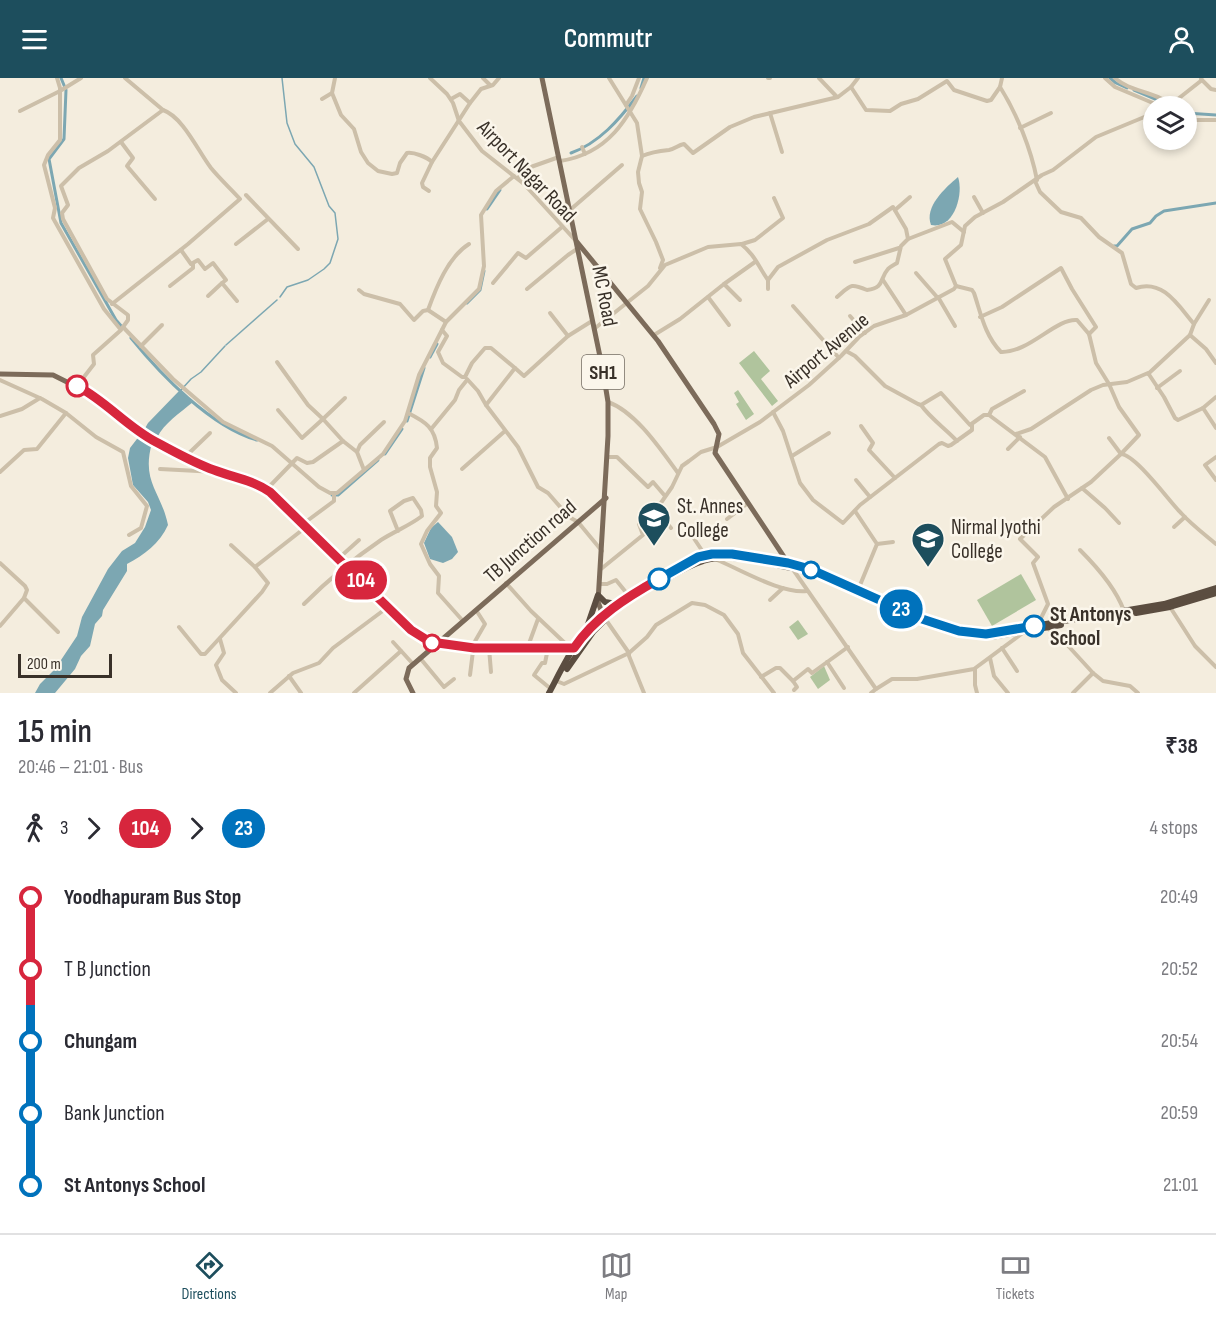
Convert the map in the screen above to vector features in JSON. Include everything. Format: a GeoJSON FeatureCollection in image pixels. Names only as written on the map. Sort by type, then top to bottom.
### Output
{"type":"FeatureCollection","features":[{"type":"Feature","properties":{"kind":"highway"},"geometry":{"type":"LineString","coordinates":[[551,692],[571,647],[617,604],[698,557],[706,555],[732,554],[824,575],[934,624],[968,633],[993,633],[1170,607],[1216,590]]}},
{"type":"Feature","properties":{"kind":"highway"},"geometry":{"type":"LineString","coordinates":[[551,692],[605,616],[699,562],[714,558],[790,566],[951,634],[988,638],[1164,604],[1216,590]]}},
{"type":"Feature","properties":{"kind":"highway"},"geometry":{"type":"LineString","coordinates":[[598,595],[605,602],[617,604]]}},
{"type":"Feature","properties":{"kind":"highway","name":"SH1"},"geometry":{"type":"LineString","coordinates":[[584,635],[598,595]]}},
{"type":"Feature","properties":{"kind":"main road","name":"MC Road"},"geometry":{"type":"LineString","coordinates":[[542,78],[608,402],[606,498],[598,595],[605,616]]}},
{"type":"Feature","properties":{"kind":"main road"},"geometry":{"type":"LineString","coordinates":[[576,241],[654,335],[714,424],[719,434],[716,453],[790,566]]}},
{"type":"Feature","properties":{"kind":"main road"},"geometry":{"type":"LineString","coordinates":[[0,374],[53,375],[103,402],[112,412],[153,441],[220,472],[251,481],[266,490],[279,499],[417,635],[437,644]]}},
{"type":"Feature","properties":{"kind":"main road","name":"TB Junction road"},"geometry":{"type":"LineString","coordinates":[[413,664],[606,498]]}},
{"type":"Feature","properties":{"kind":"main road"},"geometry":{"type":"LineString","coordinates":[[413,664],[405,676],[413,693]]}},
{"type":"Feature","properties":{"kind":"street"},"geometry":{"type":"LineString","coordinates":[[57,78],[60,91],[60,140],[48,155],[44,165],[55,208],[53,218],[104,309],[173,379],[223,422],[235,430],[266,442],[319,488],[334,494],[386,450],[408,413],[419,375],[446,322],[478,289],[484,266],[481,215],[496,191],[536,164],[572,159],[585,154],[606,140],[630,112],[647,78]]}},
{"type":"Feature","properties":{"kind":"street"},"geometry":{"type":"LineString","coordinates":[[20,111],[81,78]]}},
{"type":"Feature","properties":{"kind":"street"},"geometry":{"type":"LineString","coordinates":[[112,304],[181,250],[240,199],[210,166],[171,114],[125,78]]}},
{"type":"Feature","properties":{"kind":"street"},"geometry":{"type":"LineString","coordinates":[[335,78],[332,93],[341,115],[354,129],[361,153],[368,163],[378,171],[392,174],[397,173],[407,153],[412,152],[432,162]]}},
{"type":"Feature","properties":{"kind":"street"},"geometry":{"type":"LineString","coordinates":[[430,78],[451,99]]}},
{"type":"Feature","properties":{"kind":"street"},"geometry":{"type":"LineString","coordinates":[[483,78],[490,86]]}},
{"type":"Feature","properties":{"kind":"street","name":"Airport Nagar Road"},"geometry":{"type":"LineString","coordinates":[[499,78],[495,84],[481,89],[470,103],[460,94],[451,99],[459,121],[482,151],[519,176],[576,241]]}},
{"type":"Feature","properties":{"kind":"street"},"geometry":{"type":"LineString","coordinates":[[609,78],[640,131],[642,156],[638,172],[642,192],[640,209],[663,260],[660,269]]}},
{"type":"Feature","properties":{"kind":"street"},"geometry":{"type":"LineString","coordinates":[[626,105],[639,78]]}},
{"type":"Feature","properties":{"kind":"street"},"geometry":{"type":"LineString","coordinates":[[819,78],[838,97]]}},
{"type":"Feature","properties":{"kind":"street"},"geometry":{"type":"LineString","coordinates":[[642,156],[672,149],[679,144],[684,144],[693,153],[730,127],[760,114],[838,97],[858,78]]}},
{"type":"Feature","properties":{"kind":"street"},"geometry":{"type":"LineString","coordinates":[[851,87],[866,110],[886,111],[918,99],[943,80],[948,81],[954,90],[987,101],[991,100],[1000,87],[1002,78]]}},
{"type":"Feature","properties":{"kind":"street"},"geometry":{"type":"LineString","coordinates":[[1105,78],[1115,87],[1143,99]]}},
{"type":"Feature","properties":{"kind":"street"},"geometry":{"type":"LineString","coordinates":[[1114,78],[1156,96]]}},
{"type":"Feature","properties":{"kind":"street"},"geometry":{"type":"LineString","coordinates":[[1181,96],[1201,79],[1211,89],[1216,90]]}},
{"type":"Feature","properties":{"kind":"street"},"geometry":{"type":"LineString","coordinates":[[1000,87],[1020,128],[1034,166],[1040,192],[1061,212],[1081,219],[1099,237],[1122,253],[1131,284],[1136,288],[1147,285],[1161,289],[1194,324]]}},
{"type":"Feature","properties":{"kind":"street"},"geometry":{"type":"LineString","coordinates":[[322,99],[332,93]]}},
{"type":"Feature","properties":{"kind":"street"},"geometry":{"type":"LineString","coordinates":[[429,191],[422,183],[432,162],[470,103]]}},
{"type":"Feature","properties":{"kind":"street"},"geometry":{"type":"LineString","coordinates":[[77,386],[94,364],[93,355],[122,328],[128,320],[128,315],[112,304],[105,295],[63,219],[62,213],[68,206],[61,186],[79,168],[108,151],[163,110]]}},
{"type":"Feature","properties":{"kind":"street"},"geometry":{"type":"LineString","coordinates":[[770,113],[782,152]]}},
{"type":"Feature","properties":{"kind":"street"},"geometry":{"type":"LineString","coordinates":[[1020,128],[1051,113]]}},
{"type":"Feature","properties":{"kind":"street"},"geometry":{"type":"LineString","coordinates":[[1138,693],[1130,686],[1103,681],[1060,637],[1043,626],[1048,604],[1033,563],[1038,557],[1020,539],[1054,507],[1082,488],[1121,454],[1139,435],[1119,407],[1096,363],[1089,334],[1077,320],[1074,319],[1028,345],[1001,352],[980,316],[972,290],[956,286],[945,259],[961,245],[965,226],[975,217],[1036,180],[1096,137],[1143,118]]}},
{"type":"Feature","properties":{"kind":"street"},"geometry":{"type":"LineString","coordinates":[[1197,120],[1216,120]]}},
{"type":"Feature","properties":{"kind":"street"},"geometry":{"type":"LineString","coordinates":[[121,142],[133,158],[127,166],[155,199]]}},
{"type":"Feature","properties":{"kind":"street"},"geometry":{"type":"LineString","coordinates":[[582,147],[585,154]]}},
{"type":"Feature","properties":{"kind":"street"},"geometry":{"type":"LineString","coordinates":[[570,210],[622,165]]}},
{"type":"Feature","properties":{"kind":"street"},"geometry":{"type":"LineString","coordinates":[[246,195],[298,249]]}},
{"type":"Feature","properties":{"kind":"street"},"geometry":{"type":"LineString","coordinates":[[895,210],[909,196]]}},
{"type":"Feature","properties":{"kind":"street"},"geometry":{"type":"LineString","coordinates":[[974,197],[983,213]]}},
{"type":"Feature","properties":{"kind":"street"},"geometry":{"type":"LineString","coordinates":[[594,329],[648,286],[665,265],[708,247],[741,244],[755,240],[783,218],[774,198]]}},
{"type":"Feature","properties":{"kind":"street"},"geometry":{"type":"LineString","coordinates":[[768,280],[778,267],[827,240],[869,224],[893,207],[906,229],[908,239]]}},
{"type":"Feature","properties":{"kind":"street"},"geometry":{"type":"LineString","coordinates":[[236,244],[268,219]]}},
{"type":"Feature","properties":{"kind":"street"},"geometry":{"type":"LineString","coordinates":[[837,297],[850,286],[855,285],[871,290],[880,285],[886,270],[897,262],[900,248],[908,239],[952,222],[965,232]]}},
{"type":"Feature","properties":{"kind":"street"},"geometry":{"type":"LineString","coordinates":[[493,283],[519,252],[526,258],[562,227]]}},
{"type":"Feature","properties":{"kind":"street"},"geometry":{"type":"LineString","coordinates":[[359,290],[364,294],[400,304],[414,320],[423,311],[428,310],[449,266],[460,251],[469,244]]}},
{"type":"Feature","properties":{"kind":"street"},"geometry":{"type":"LineString","coordinates":[[741,244],[753,254],[755,262],[768,280],[768,289]]}},
{"type":"Feature","properties":{"kind":"street"},"geometry":{"type":"LineString","coordinates":[[855,262],[900,248]]}},
{"type":"Feature","properties":{"kind":"street"},"geometry":{"type":"LineString","coordinates":[[527,289],[578,249]]}},
{"type":"Feature","properties":{"kind":"street"},"geometry":{"type":"LineString","coordinates":[[181,250],[193,264]]}},
{"type":"Feature","properties":{"kind":"street"},"geometry":{"type":"LineString","coordinates":[[171,286],[193,268],[193,264],[198,260],[205,268],[213,263],[226,280],[208,296]]}},
{"type":"Feature","properties":{"kind":"street"},"geometry":{"type":"LineString","coordinates":[[654,335],[673,324],[755,262]]}},
{"type":"Feature","properties":{"kind":"street"},"geometry":{"type":"LineString","coordinates":[[980,316],[1002,307],[1061,267],[1096,327],[1089,334]]}},
{"type":"Feature","properties":{"kind":"street"},"geometry":{"type":"LineString","coordinates":[[916,273],[938,297],[955,327]]}},
{"type":"Feature","properties":{"kind":"street"},"geometry":{"type":"LineString","coordinates":[[883,280],[906,315]]}},
{"type":"Feature","properties":{"kind":"street"},"geometry":{"type":"LineString","coordinates":[[222,283],[237,301]]}},
{"type":"Feature","properties":{"kind":"street"},"geometry":{"type":"LineString","coordinates":[[724,284],[740,300]]}},
{"type":"Feature","properties":{"kind":"street","name":"Airport Avenue"},"geometry":{"type":"LineString","coordinates":[[601,569],[643,535],[639,524],[656,510],[682,466],[701,452],[717,447],[773,412],[839,358],[865,333],[886,320],[906,315],[954,290],[956,286]]}},
{"type":"Feature","properties":{"kind":"street"},"geometry":{"type":"LineString","coordinates":[[708,297],[729,325]]}},
{"type":"Feature","properties":{"kind":"street"},"geometry":{"type":"LineString","coordinates":[[1008,449],[1018,436],[1091,390],[1109,384],[1127,382],[1148,374],[1190,335],[1209,300]]}},
{"type":"Feature","properties":{"kind":"street"},"geometry":{"type":"LineString","coordinates":[[794,306],[839,358]]}},
{"type":"Feature","properties":{"kind":"street"},"geometry":{"type":"LineString","coordinates":[[428,310],[446,322]]}},
{"type":"Feature","properties":{"kind":"street"},"geometry":{"type":"LineString","coordinates":[[550,313],[568,336]]}},
{"type":"Feature","properties":{"kind":"street"},"geometry":{"type":"LineString","coordinates":[[850,316],[865,333]]}},
{"type":"Feature","properties":{"kind":"street"},"geometry":{"type":"LineString","coordinates":[[432,428],[455,400],[472,363],[486,348],[491,348],[524,376],[568,336],[592,321]]}},
{"type":"Feature","properties":{"kind":"street"},"geometry":{"type":"LineString","coordinates":[[141,346],[162,325]]}},
{"type":"Feature","properties":{"kind":"street"},"geometry":{"type":"LineString","coordinates":[[442,330],[447,336],[438,352],[443,363],[466,378],[478,391],[522,454],[538,487],[548,493],[569,517],[578,522],[602,552]]}},
{"type":"Feature","properties":{"kind":"street"},"geometry":{"type":"LineString","coordinates":[[1190,335],[1206,349],[1216,363]]}},
{"type":"Feature","properties":{"kind":"street"},"geometry":{"type":"LineString","coordinates":[[846,351],[855,356],[885,386],[921,405],[930,418],[943,426],[957,441]]}},
{"type":"Feature","properties":{"kind":"street"},"geometry":{"type":"LineString","coordinates":[[277,362],[308,405],[357,452],[364,470]]}},
{"type":"Feature","properties":{"kind":"street"},"geometry":{"type":"LineString","coordinates":[[486,405],[515,368]]}},
{"type":"Feature","properties":{"kind":"street"},"geometry":{"type":"LineString","coordinates":[[1158,388],[1180,370]]}},
{"type":"Feature","properties":{"kind":"street"},"geometry":{"type":"LineString","coordinates":[[1148,374],[1178,420],[1203,408],[1216,397]]}},
{"type":"Feature","properties":{"kind":"street"},"geometry":{"type":"LineString","coordinates":[[0,380],[66,412],[96,438],[124,453],[131,486],[147,506],[141,528],[129,535]]}},
{"type":"Feature","properties":{"kind":"street"},"geometry":{"type":"LineString","coordinates":[[989,415],[992,409],[1024,391]]}},
{"type":"Feature","properties":{"kind":"street"},"geometry":{"type":"LineString","coordinates":[[921,405],[942,393],[968,424],[972,425]]}},
{"type":"Feature","properties":{"kind":"street"},"geometry":{"type":"LineString","coordinates":[[0,416],[22,409],[40,398]]}},
{"type":"Feature","properties":{"kind":"street"},"geometry":{"type":"LineString","coordinates":[[279,410],[302,438],[345,398]]}},
{"type":"Feature","properties":{"kind":"street"},"geometry":{"type":"LineString","coordinates":[[608,402],[618,406],[641,427],[678,473]]}},
{"type":"Feature","properties":{"kind":"street"},"geometry":{"type":"LineString","coordinates":[[1203,408],[1216,428]]}},
{"type":"Feature","properties":{"kind":"street"},"geometry":{"type":"LineString","coordinates":[[0,472],[24,450],[37,449],[66,412]]}},
{"type":"Feature","properties":{"kind":"street"},"geometry":{"type":"LineString","coordinates":[[773,412],[783,431],[800,483],[813,500],[843,523],[870,497],[939,444],[949,446],[972,430],[972,425],[984,415],[989,415],[1045,457],[1068,499]]}},
{"type":"Feature","properties":{"kind":"street"},"geometry":{"type":"LineString","coordinates":[[408,413],[426,422],[432,428],[437,448],[430,458],[430,467],[437,492],[436,506],[441,513],[427,531],[421,544],[424,554],[439,576],[438,593],[463,621]]}},
{"type":"Feature","properties":{"kind":"street"},"geometry":{"type":"LineString","coordinates":[[357,452],[360,445],[384,422]]}},
{"type":"Feature","properties":{"kind":"street"},"geometry":{"type":"LineString","coordinates":[[861,426],[873,443],[869,450],[895,478]]}},
{"type":"Feature","properties":{"kind":"street"},"geometry":{"type":"LineString","coordinates":[[462,469],[505,431]]}},
{"type":"Feature","properties":{"kind":"street"},"geometry":{"type":"LineString","coordinates":[[792,456],[829,433]]}},
{"type":"Feature","properties":{"kind":"street"},"geometry":{"type":"LineString","coordinates":[[186,457],[210,434]]}},
{"type":"Feature","properties":{"kind":"street"},"geometry":{"type":"LineString","coordinates":[[1109,438],[1121,454],[1126,454],[1141,468],[1185,517],[1216,544]]}},
{"type":"Feature","properties":{"kind":"street"},"geometry":{"type":"LineString","coordinates":[[266,490],[298,458],[308,463],[313,462],[343,441]]}},
{"type":"Feature","properties":{"kind":"street"},"geometry":{"type":"LineString","coordinates":[[607,457],[617,457],[648,487],[653,482],[666,496]]}},
{"type":"Feature","properties":{"kind":"street"},"geometry":{"type":"LineString","coordinates":[[1216,457],[1205,465],[1216,480]]}},
{"type":"Feature","properties":{"kind":"street"},"geometry":{"type":"LineString","coordinates":[[160,469],[220,472]]}},
{"type":"Feature","properties":{"kind":"street"},"geometry":{"type":"LineString","coordinates":[[856,480],[870,497]]}},
{"type":"Feature","properties":{"kind":"street"},"geometry":{"type":"LineString","coordinates":[[1082,488],[1119,523]]}},
{"type":"Feature","properties":{"kind":"street"},"geometry":{"type":"LineString","coordinates":[[255,567],[306,527],[306,521],[334,501],[334,494]]}},
{"type":"Feature","properties":{"kind":"street"},"geometry":{"type":"LineString","coordinates":[[304,604],[345,565],[422,516],[422,510],[413,498],[390,511],[398,531]]}},
{"type":"Feature","properties":{"kind":"street"},"geometry":{"type":"LineString","coordinates":[[727,519],[748,503]]}},
{"type":"Feature","properties":{"kind":"street"},"geometry":{"type":"LineString","coordinates":[[656,510],[671,528]]}},
{"type":"Feature","properties":{"kind":"street"},"geometry":{"type":"LineString","coordinates":[[855,511],[877,544]]}},
{"type":"Feature","properties":{"kind":"street"},"geometry":{"type":"LineString","coordinates":[[1174,527],[1185,517]]}},
{"type":"Feature","properties":{"kind":"street"},"geometry":{"type":"LineString","coordinates":[[691,534],[706,555]]}},
{"type":"Feature","properties":{"kind":"street"},"geometry":{"type":"LineString","coordinates":[[339,559],[359,540]]}},
{"type":"Feature","properties":{"kind":"street"},"geometry":{"type":"LineString","coordinates":[[877,544],[893,542]]}},
{"type":"Feature","properties":{"kind":"street"},"geometry":{"type":"LineString","coordinates":[[858,590],[877,544]]}},
{"type":"Feature","properties":{"kind":"street"},"geometry":{"type":"LineString","coordinates":[[179,627],[201,654],[206,654],[268,583],[255,567],[231,545]]}},
{"type":"Feature","properties":{"kind":"street"},"geometry":{"type":"LineString","coordinates":[[1080,550],[1099,568],[1120,599],[1124,611]]}},
{"type":"Feature","properties":{"kind":"street"},"geometry":{"type":"LineString","coordinates":[[714,558],[798,592],[807,591]]}},
{"type":"Feature","properties":{"kind":"street"},"geometry":{"type":"LineString","coordinates":[[0,563],[26,588],[24,598],[0,626]]}},
{"type":"Feature","properties":{"kind":"street"},"geometry":{"type":"LineString","coordinates":[[790,566],[876,689]]}},
{"type":"Feature","properties":{"kind":"street"},"geometry":{"type":"LineString","coordinates":[[599,584],[607,584],[616,580],[630,596]]}},
{"type":"Feature","properties":{"kind":"street"},"geometry":{"type":"LineString","coordinates":[[506,583],[538,618],[571,647]]}},
{"type":"Feature","properties":{"kind":"street"},"geometry":{"type":"LineString","coordinates":[[770,600],[784,587]]}},
{"type":"Feature","properties":{"kind":"street"},"geometry":{"type":"LineString","coordinates":[[24,598],[58,632]]}},
{"type":"Feature","properties":{"kind":"street"},"geometry":{"type":"LineString","coordinates":[[559,682],[564,684],[629,653],[647,637],[656,625],[692,603],[705,605],[724,615],[738,634],[743,653],[774,693]]}},
{"type":"Feature","properties":{"kind":"street"},"geometry":{"type":"LineString","coordinates":[[270,693],[289,676],[319,663],[333,648],[387,607]]}},
{"type":"Feature","properties":{"kind":"street"},"geometry":{"type":"LineString","coordinates":[[1170,607],[1195,646],[1216,667]]}},
{"type":"Feature","properties":{"kind":"street"},"geometry":{"type":"LineString","coordinates":[[470,675],[476,637],[485,624],[476,610]]}},
{"type":"Feature","properties":{"kind":"street"},"geometry":{"type":"LineString","coordinates":[[605,616],[629,653],[644,693]]}},
{"type":"Feature","properties":{"kind":"street"},"geometry":{"type":"LineString","coordinates":[[527,649],[538,618]]}},
{"type":"Feature","properties":{"kind":"street"},"geometry":{"type":"LineString","coordinates":[[871,693],[892,679],[916,678],[975,669],[1025,632]]}},
{"type":"Feature","properties":{"kind":"street"},"geometry":{"type":"LineString","coordinates":[[220,639],[225,653],[216,665],[222,680],[236,693]]}},
{"type":"Feature","properties":{"kind":"street"},"geometry":{"type":"LineString","coordinates":[[393,642],[413,664]]}},
{"type":"Feature","properties":{"kind":"street"},"geometry":{"type":"LineString","coordinates":[[437,644],[474,648],[571,647]]}},
{"type":"Feature","properties":{"kind":"street"},"geometry":{"type":"LineString","coordinates":[[793,681],[808,669],[812,673],[848,647]]}},
{"type":"Feature","properties":{"kind":"street"},"geometry":{"type":"LineString","coordinates":[[489,648],[491,672]]}},
{"type":"Feature","properties":{"kind":"street"},"geometry":{"type":"LineString","coordinates":[[548,648],[545,663],[542,663],[534,675],[551,692]]}},
{"type":"Feature","properties":{"kind":"street"},"geometry":{"type":"LineString","coordinates":[[1002,648],[1017,671]]}},
{"type":"Feature","properties":{"kind":"street"},"geometry":{"type":"LineString","coordinates":[[354,693],[401,651]]}},
{"type":"Feature","properties":{"kind":"street"},"geometry":{"type":"LineString","coordinates":[[420,658],[444,687],[454,679]]}},
{"type":"Feature","properties":{"kind":"street"},"geometry":{"type":"LineString","coordinates":[[990,658],[994,676],[1008,693]]}},
{"type":"Feature","properties":{"kind":"street"},"geometry":{"type":"LineString","coordinates":[[827,662],[844,688]]}},
{"type":"Feature","properties":{"kind":"street"},"geometry":{"type":"LineString","coordinates":[[761,676],[780,668],[797,687],[794,692]]}},
{"type":"Feature","properties":{"kind":"street"},"geometry":{"type":"LineString","coordinates":[[975,669],[977,693]]}},
{"type":"Feature","properties":{"kind":"street"},"geometry":{"type":"LineString","coordinates":[[1073,693],[1093,672]]}},
{"type":"Feature","properties":{"kind":"street"},"geometry":{"type":"LineString","coordinates":[[289,676],[301,693]]}},
{"type":"Feature","properties":{"kind":"green space"},"geometry":{"type":"Polygon","coordinates":[[[754,351],[770,371],[761,379],[778,401],[772,406],[739,363],[754,351]]]}},
{"type":"Feature","properties":{"kind":"green space"},"geometry":{"type":"Polygon","coordinates":[[[738,390],[754,414],[746,420],[736,404],[739,402],[734,393],[738,390]]]}},
{"type":"Feature","properties":{"kind":"green space"},"geometry":{"type":"Polygon","coordinates":[[[1021,574],[1036,600],[992,626],[977,600],[1021,574]]]}},
{"type":"Feature","properties":{"kind":"green space"},"geometry":{"type":"Polygon","coordinates":[[[798,620],[808,634],[798,640],[789,627],[798,620]]]}},
{"type":"Feature","properties":{"kind":"green space"},"geometry":{"type":"Polygon","coordinates":[[[824,666],[830,680],[818,689],[810,677],[824,666]]]}},
{"type":"Feature","properties":{"kind":"water"},"geometry":{"type":"Polygon","coordinates":[[[958,177],[960,192],[955,209],[946,222],[931,225],[930,211],[933,205],[942,192],[958,177]]]}},
{"type":"Feature","properties":{"kind":"water"},"geometry":{"type":"Polygon","coordinates":[[[179,391],[193,402],[168,423],[157,438],[144,430],[148,423],[179,391]]]}},
{"type":"Feature","properties":{"kind":"water"},"geometry":{"type":"Polygon","coordinates":[[[140,435],[152,443],[149,456],[150,477],[168,525],[151,548],[127,564],[127,571],[103,610],[102,616],[95,624],[90,646],[81,656],[75,669],[55,693],[35,693],[40,684],[55,669],[77,636],[82,617],[108,569],[122,551],[135,543],[145,527],[151,510],[148,502],[133,485],[128,458],[130,448],[140,435]]]}},
{"type":"Feature","properties":{"kind":"water"},"geometry":{"type":"Polygon","coordinates":[[[438,522],[452,537],[458,552],[452,559],[443,563],[430,559],[424,543],[431,528],[438,522]]]}},
{"type":"Feature","properties":{"kind":"waterway"},"geometry":{"type":"LineString","coordinates":[[61,78],[66,90],[64,139],[49,159],[61,223],[116,320],[123,328]]}},
{"type":"Feature","properties":{"kind":"waterway"},"geometry":{"type":"LineString","coordinates":[[280,297],[287,287],[308,280],[324,269],[330,263],[338,239],[335,213],[329,206],[314,167],[295,144],[287,123],[282,78]]}},
{"type":"Feature","properties":{"kind":"waterway"},"geometry":{"type":"LineString","coordinates":[[641,88],[644,78]]}},
{"type":"Feature","properties":{"kind":"waterway"},"geometry":{"type":"LineString","coordinates":[[1110,78],[1127,88]]}},
{"type":"Feature","properties":{"kind":"waterway"},"geometry":{"type":"LineString","coordinates":[[1134,90],[1148,96]]}},
{"type":"Feature","properties":{"kind":"waterway"},"geometry":{"type":"LineString","coordinates":[[571,153],[591,143],[608,130],[637,96]]}},
{"type":"Feature","properties":{"kind":"waterway"},"geometry":{"type":"LineString","coordinates":[[1197,114],[1216,115]]}},
{"type":"Feature","properties":{"kind":"waterway"},"geometry":{"type":"LineString","coordinates":[[487,209],[500,190]]}},
{"type":"Feature","properties":{"kind":"waterway"},"geometry":{"type":"LineString","coordinates":[[1114,246],[1117,246],[1132,229],[1150,223],[1164,211],[1216,203]]}},
{"type":"Feature","properties":{"kind":"waterway"},"geometry":{"type":"LineString","coordinates":[[467,303],[480,290],[484,271]]}},
{"type":"Feature","properties":{"kind":"waterway"},"geometry":{"type":"LineString","coordinates":[[226,345],[277,300]]}},
{"type":"Feature","properties":{"kind":"waterway"},"geometry":{"type":"LineString","coordinates":[[131,338],[157,368],[205,412],[222,424],[257,440]]}},
{"type":"Feature","properties":{"kind":"waterway"},"geometry":{"type":"LineString","coordinates":[[430,357],[437,344]]}},
{"type":"Feature","properties":{"kind":"waterway"},"geometry":{"type":"LineString","coordinates":[[181,390],[225,346]]}},
{"type":"Feature","properties":{"kind":"waterway"},"geometry":{"type":"LineString","coordinates":[[407,421],[424,368]]}},
{"type":"Feature","properties":{"kind":"waterway"},"geometry":{"type":"LineString","coordinates":[[385,454],[402,429]]}},
{"type":"Feature","properties":{"kind":"waterway"},"geometry":{"type":"LineString","coordinates":[[332,495],[338,495],[378,460]]}},
{"type":"Feature","properties":{"kind":"bus line","name":"104"},"geometry":{"type":"LineString","coordinates":[[77,386],[103,402],[131,427],[153,441],[212,469],[259,484],[279,499],[411,630],[435,645],[438,643],[474,648],[574,648],[589,629],[611,609],[659,579]]}},
{"type":"Feature","properties":{"kind":"bus line","name":"23"},"geometry":{"type":"LineString","coordinates":[[659,579],[698,557],[732,554],[810,569],[942,627],[973,634],[986,634],[1034,626]]}},
{"type":"Feature","properties":{"kind":"place","name":"St. Annes College"},"geometry":{"type":"Point","coordinates":[654,547]}},
{"type":"Feature","properties":{"kind":"place","name":"Nirmal Jyothi College"},"geometry":{"type":"Point","coordinates":[928,568]}},
{"type":"Feature","properties":{"kind":"place","name":"St Antonys School"},"geometry":{"type":"Point","coordinates":[1034,626]}}]}
